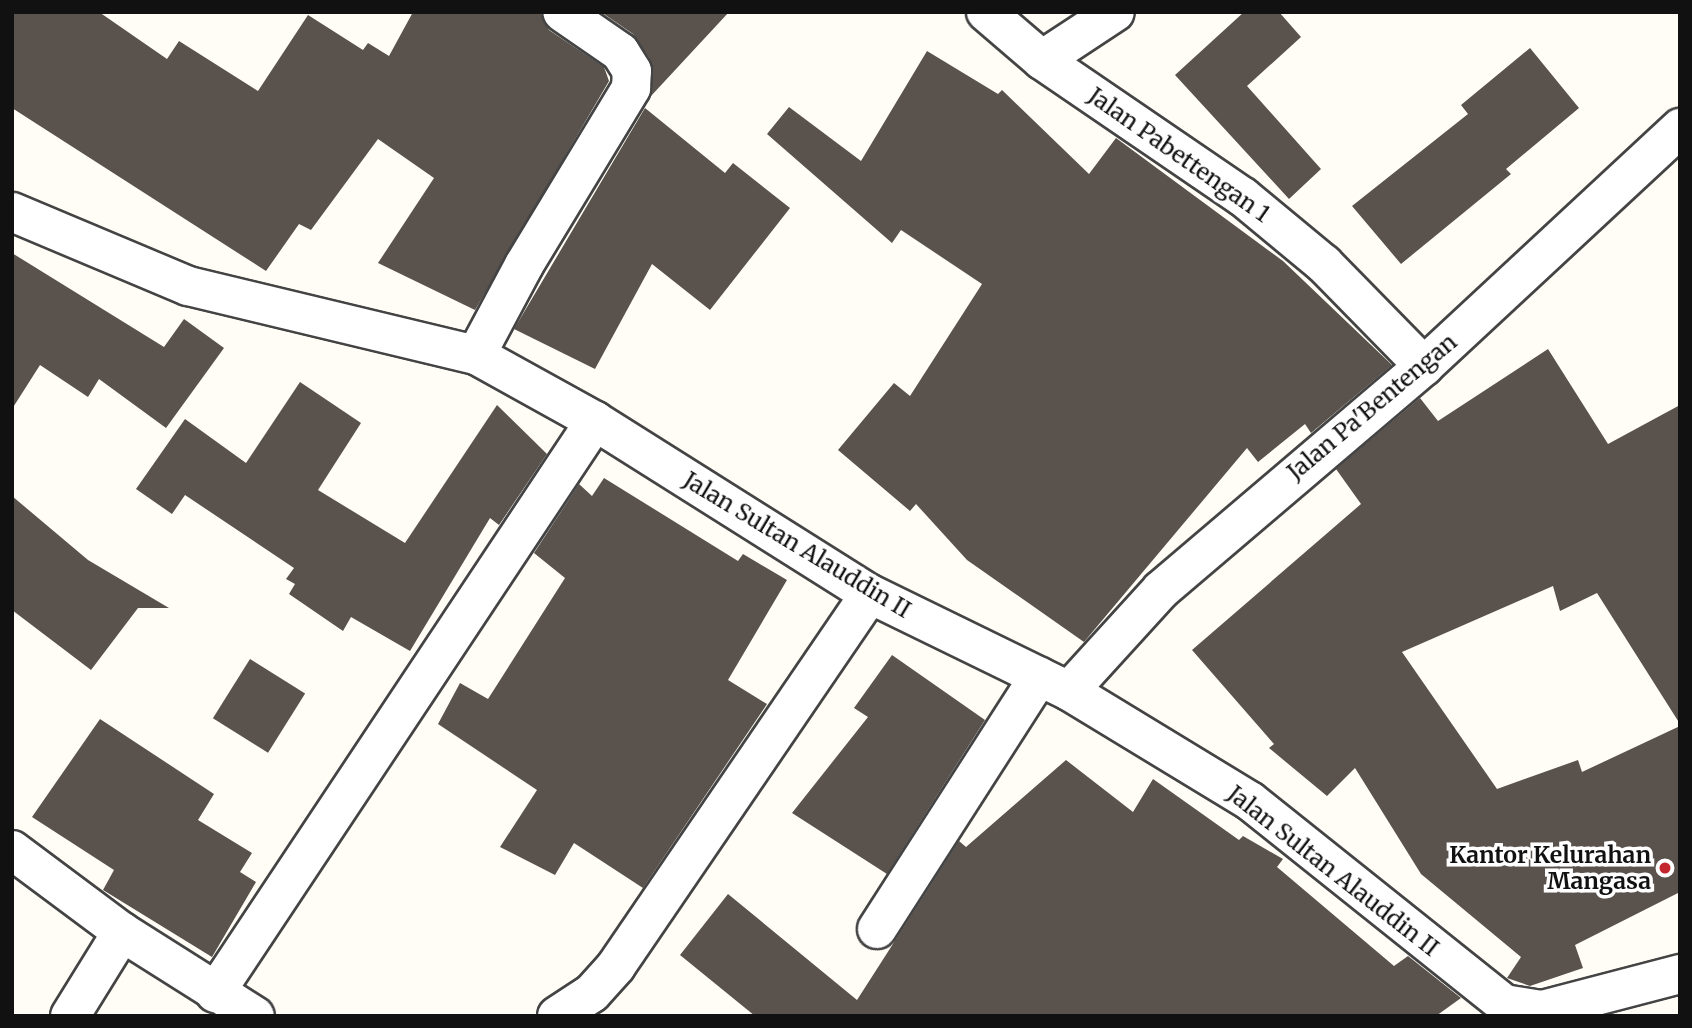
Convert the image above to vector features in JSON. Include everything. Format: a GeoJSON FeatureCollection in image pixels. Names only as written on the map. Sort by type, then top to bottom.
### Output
{"type":"FeatureCollection","features":[{"type":"Feature","properties":{"kind":"street"},"geometry":{"type":"LineString","coordinates":[[477,355],[524,265],[631,88],[632,71],[620,52],[562,12]]}},
{"type":"Feature","properties":{"kind":"street","name":"Jalan Pabettengan 1"},"geometry":{"type":"LineString","coordinates":[[986,12],[1042,60],[1243,197],[1324,264],[1424,366]]}},
{"type":"Feature","properties":{"kind":"street"},"geometry":{"type":"LineString","coordinates":[[1042,60],[1115,12]]}},
{"type":"Feature","properties":{"kind":"street","name":"Jalan Pa'Bentengan"},"geometry":{"type":"LineString","coordinates":[[877,929],[1054,684],[1170,581],[1424,366],[1680,128]]}},
{"type":"Feature","properties":{"kind":"street","name":"Jalan Sultan Alauddin II"},"geometry":{"type":"LineString","coordinates":[[12,212],[188,286],[477,355],[595,421],[870,594],[1054,684],[1250,801],[1510,1012],[1542,1010],[1680,974]]}},
{"type":"Feature","properties":{"kind":"street"},"geometry":{"type":"LineString","coordinates":[[215,993],[595,421]]}},
{"type":"Feature","properties":{"kind":"street"},"geometry":{"type":"LineString","coordinates":[[558,1016],[592,993],[616,966],[870,594]]}},
{"type":"Feature","properties":{"kind":"street"},"geometry":{"type":"LineString","coordinates":[[12,850],[122,932],[215,993],[256,1016]]}},
{"type":"Feature","properties":{"kind":"street"},"geometry":{"type":"LineString","coordinates":[[70,1016],[122,932]]}},
{"type":"Feature","properties":{"kind":"building"},"geometry":{"type":"Polygon","coordinates":[[[12,12],[99,12],[167,59],[179,41],[258,91],[308,15],[363,50],[368,43],[389,56],[413,12],[540,12],[549,30],[604,67],[609,81],[475,310],[378,263],[434,178],[378,139],[311,230],[299,224],[266,271],[12,108],[12,12]]]}},
{"type":"Feature","properties":{"kind":"building"},"geometry":{"type":"Polygon","coordinates":[[[601,12],[729,12],[651,96],[650,59],[633,34],[601,12]]]}},
{"type":"Feature","properties":{"kind":"building"},"geometry":{"type":"Polygon","coordinates":[[[1244,12],[1279,12],[1301,37],[1247,86],[1321,169],[1289,199],[1175,75],[1244,12]]]}},
{"type":"Feature","properties":{"kind":"building"},"geometry":{"type":"Polygon","coordinates":[[[1530,48],[1579,108],[1506,169],[1511,174],[1401,264],[1352,206],[1468,114],[1461,105],[1530,48]]]}},
{"type":"Feature","properties":{"kind":"building"},"geometry":{"type":"Polygon","coordinates":[[[927,51],[998,94],[1002,90],[1089,174],[1116,138],[1283,261],[1392,365],[1311,433],[1305,424],[1258,462],[1247,448],[1084,642],[967,560],[916,504],[910,511],[838,450],[894,383],[910,396],[982,284],[901,230],[892,243],[767,134],[789,107],[861,161],[927,51]]]}},
{"type":"Feature","properties":{"kind":"building"},"geometry":{"type":"Polygon","coordinates":[[[645,108],[725,173],[733,163],[790,208],[710,310],[652,264],[595,369],[514,329],[645,108]]]}},
{"type":"Feature","properties":{"kind":"building"},"geometry":{"type":"Polygon","coordinates":[[[12,253],[164,347],[184,319],[224,348],[166,428],[99,379],[88,397],[40,365],[12,409],[12,253]]]}},
{"type":"Feature","properties":{"kind":"building"},"geometry":{"type":"Polygon","coordinates":[[[1548,349],[1608,444],[1680,405],[1680,724],[1597,593],[1560,611],[1553,586],[1402,652],[1497,789],[1578,760],[1582,772],[1680,726],[1680,892],[1575,945],[1583,968],[1530,986],[1507,978],[1521,957],[1421,874],[1355,768],[1327,796],[1269,748],[1274,744],[1192,650],[1361,504],[1336,469],[1420,398],[1438,421],[1548,349]]]}},
{"type":"Feature","properties":{"kind":"building"},"geometry":{"type":"Polygon","coordinates":[[[300,382],[361,423],[318,490],[405,543],[497,405],[547,454],[499,525],[490,518],[410,651],[351,617],[343,631],[289,594],[295,584],[286,579],[294,568],[185,495],[172,514],[136,489],[185,419],[246,463],[300,382]]]}},
{"type":"Feature","properties":{"kind":"building"},"geometry":{"type":"Polygon","coordinates":[[[604,478],[738,561],[743,554],[787,580],[728,680],[767,704],[643,888],[574,843],[555,875],[500,847],[537,790],[438,724],[460,683],[488,699],[565,578],[534,553],[579,484],[592,496],[604,478]]]}},
{"type":"Feature","properties":{"kind":"building"},"geometry":{"type":"Polygon","coordinates":[[[12,496],[88,560],[169,608],[138,608],[91,670],[12,610],[12,496]]]}},
{"type":"Feature","properties":{"kind":"building"},"geometry":{"type":"Polygon","coordinates":[[[892,655],[985,720],[887,874],[792,813],[868,717],[854,708],[892,655]]]}},
{"type":"Feature","properties":{"kind":"building"},"geometry":{"type":"Polygon","coordinates":[[[250,659],[305,693],[268,753],[213,718],[250,659]]]}},
{"type":"Feature","properties":{"kind":"building"},"geometry":{"type":"Polygon","coordinates":[[[100,719],[214,794],[198,820],[252,853],[240,872],[256,882],[212,957],[103,890],[114,870],[32,817],[100,719]]]}},
{"type":"Feature","properties":{"kind":"building"},"geometry":{"type":"Polygon","coordinates":[[[1066,760],[1133,812],[1153,779],[1239,840],[1243,836],[1283,859],[1277,867],[1394,966],[1408,956],[1461,998],[1436,1016],[755,1016],[680,955],[728,894],[857,1000],[959,841],[966,847],[1066,760]]]}},
{"type":"Feature","properties":{"kind":"place","name":"Kantor Kelurahan Mangasa"},"geometry":{"type":"Point","coordinates":[1665,868]}}]}
